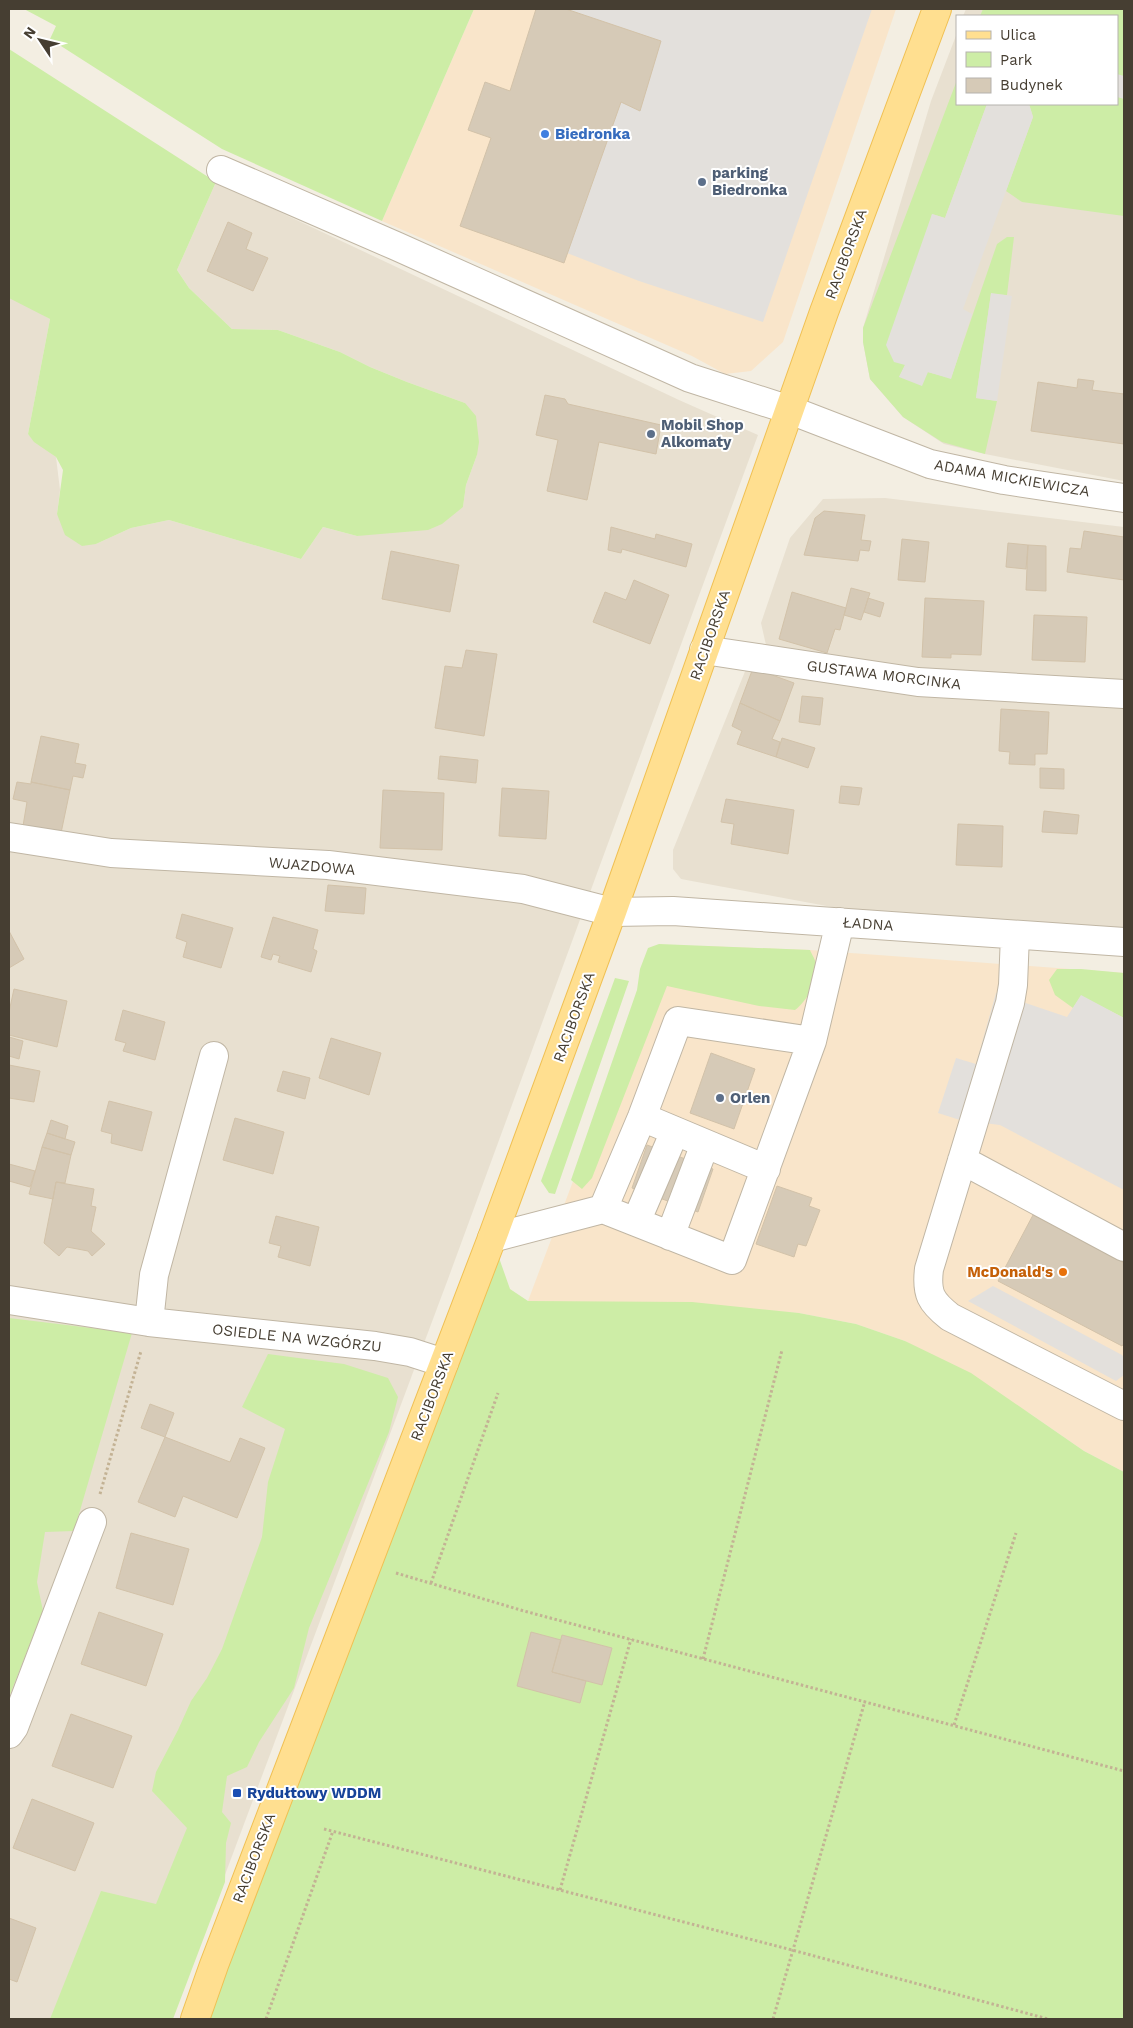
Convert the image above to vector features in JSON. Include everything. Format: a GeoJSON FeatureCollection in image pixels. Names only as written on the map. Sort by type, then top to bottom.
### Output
{"type":"FeatureCollection","features":[{"type":"Feature","properties":{"kind":"main road","name":"RACIBORSKA"},"geometry":{"type":"LineString","coordinates":[[195,2019],[492,1238],[612,912],[824,312],[937,9]]}},
{"type":"Feature","properties":{"kind":"street","name":"ADAMA MICKIEWICZA"},"geometry":{"type":"LineString","coordinates":[[221,170],[690,378],[790,410],[930,464],[1004,480],[1124,498]]}},
{"type":"Feature","properties":{"kind":"street","name":"GUSTAWA MORCINKA"},"geometry":{"type":"LineString","coordinates":[[704,650],[918,682],[1124,694]]}},
{"type":"Feature","properties":{"kind":"street","name":"WJAZDOWA"},"geometry":{"type":"LineString","coordinates":[[9,837],[111,853],[328,866],[523,889],[612,912]]}},
{"type":"Feature","properties":{"kind":"street","name":"ŁADNA"},"geometry":{"type":"LineString","coordinates":[[612,912],[673,911],[1124,942]]}},
{"type":"Feature","properties":{"kind":"street"},"geometry":{"type":"LineString","coordinates":[[492,1238],[603,1209],[732,1260],[812,1041],[840,922]]}},
{"type":"Feature","properties":{"kind":"street"},"geometry":{"type":"LineString","coordinates":[[1015,935],[1013,985],[1010,1003],[929,1270],[927,1283],[930,1297],[938,1308],[950,1317],[1124,1406]]}},
{"type":"Feature","properties":{"kind":"street"},"geometry":{"type":"LineString","coordinates":[[603,1209],[642,1117],[678,1021],[812,1041]]}},
{"type":"Feature","properties":{"kind":"street"},"geometry":{"type":"LineString","coordinates":[[149,1322],[154,1275],[214,1056]]}},
{"type":"Feature","properties":{"kind":"street"},"geometry":{"type":"LineString","coordinates":[[642,1117],[766,1169]]}},
{"type":"Feature","properties":{"kind":"street"},"geometry":{"type":"LineString","coordinates":[[636,1222],[675,1131]]}},
{"type":"Feature","properties":{"kind":"street"},"geometry":{"type":"LineString","coordinates":[[670,1236],[705,1144]]}},
{"type":"Feature","properties":{"kind":"street"},"geometry":{"type":"LineString","coordinates":[[962,1160],[1124,1247]]}},
{"type":"Feature","properties":{"kind":"street","name":"OSIEDLE NA WZGÓRZU"},"geometry":{"type":"LineString","coordinates":[[9,1300],[149,1322],[375,1346],[410,1352],[444,1363]]}},
{"type":"Feature","properties":{"kind":"street"},"geometry":{"type":"LineString","coordinates":[[9,1734],[14,1727],[92,1522]]}},
{"type":"Feature","properties":{"kind":"path"},"geometry":{"type":"LineString","coordinates":[[92,1522],[149,1322]]}},
{"type":"Feature","properties":{"kind":"path"},"geometry":{"type":"LineString","coordinates":[[703,1659],[782,1350]]}},
{"type":"Feature","properties":{"kind":"path"},"geometry":{"type":"LineString","coordinates":[[431,1583],[498,1393]]}},
{"type":"Feature","properties":{"kind":"path"},"geometry":{"type":"LineString","coordinates":[[954,1725],[1016,1533]]}},
{"type":"Feature","properties":{"kind":"path"},"geometry":{"type":"LineString","coordinates":[[394,1572],[524,1611],[1124,1770]]}},
{"type":"Feature","properties":{"kind":"path"},"geometry":{"type":"LineString","coordinates":[[560,1890],[631,1639]]}},
{"type":"Feature","properties":{"kind":"path"},"geometry":{"type":"LineString","coordinates":[[774,2019],[792,1950],[865,1701]]}},
{"type":"Feature","properties":{"kind":"path"},"geometry":{"type":"LineString","coordinates":[[324,1829],[792,1950],[1048,2019]]}},
{"type":"Feature","properties":{"kind":"path"},"geometry":{"type":"LineString","coordinates":[[266,2019],[333,1831]]}},
{"type":"Feature","properties":{"kind":"shaded area"},"geometry":{"type":"Polygon","coordinates":[[[474,9],[896,9],[783,342],[751,371],[725,374],[692,356],[382,221],[474,9]]]}},
{"type":"Feature","properties":{"kind":"shaded area","name":"parking Biedronka"},"geometry":{"type":"Polygon","coordinates":[[[566,9],[872,9],[763,322],[639,281],[567,253],[621,102],[640,111],[661,41],[566,9]]]}},
{"type":"Feature","properties":{"kind":"shaded area"},"geometry":{"type":"Polygon","coordinates":[[[966,9],[1124,9],[1124,481],[985,454],[944,444],[903,417],[870,379],[863,342],[863,328],[931,101],[956,36],[956,105],[1118,105],[1118,15],[963,15],[966,9]]]}},
{"type":"Feature","properties":{"kind":"shaded area"},"geometry":{"type":"Polygon","coordinates":[[[1118,74],[1124,76],[1124,99],[1118,97],[1118,74]]]}},
{"type":"Feature","properties":{"kind":"shaded area"},"geometry":{"type":"Polygon","coordinates":[[[987,105],[1029,105],[1033,117],[963,309],[972,314],[951,379],[928,372],[922,386],[899,377],[905,365],[894,362],[886,345],[932,214],[945,218],[987,105]]]}},
{"type":"Feature","properties":{"kind":"shaded area"},"geometry":{"type":"Polygon","coordinates":[[[216,182],[679,400],[758,435],[448,1279],[171,2019],[9,2019],[9,295],[50,319],[28,434],[56,457],[60,490],[57,514],[96,544],[131,528],[169,520],[301,559],[323,527],[357,536],[463,507],[466,485],[477,455],[465,403],[370,367],[340,352],[278,330],[232,329],[189,288],[177,270],[216,182]]]}},
{"type":"Feature","properties":{"kind":"shaded area"},"geometry":{"type":"Polygon","coordinates":[[[991,293],[1012,296],[997,401],[976,398],[991,293]]]}},
{"type":"Feature","properties":{"kind":"shaded area"},"geometry":{"type":"Polygon","coordinates":[[[885,498],[1124,527],[1124,688],[777,656],[766,645],[761,623],[790,538],[823,499],[885,498]]]}},
{"type":"Feature","properties":{"kind":"shaded area"},"geometry":{"type":"Polygon","coordinates":[[[748,664],[1124,701],[1124,930],[859,912],[681,879],[673,869],[673,850],[748,664]]]}},
{"type":"Feature","properties":{"kind":"shaded area"},"geometry":{"type":"Polygon","coordinates":[[[701,946],[810,950],[1124,973],[1124,1472],[1084,1451],[1029,1413],[905,1341],[856,1324],[799,1313],[528,1301],[652,971],[701,946]]]}},
{"type":"Feature","properties":{"kind":"shaded area"},"geometry":{"type":"Polygon","coordinates":[[[996,993],[1067,1017],[1081,995],[1124,1018],[1124,1190],[1000,1125],[960,1120],[938,1113],[956,1058],[976,1064],[996,993]]]}},
{"type":"Feature","properties":{"kind":"shaded area"},"geometry":{"type":"Polygon","coordinates":[[[993,1286],[1122,1355],[1124,1358],[1124,1375],[1116,1381],[968,1301],[993,1286]]]}},
{"type":"Feature","properties":{"kind":"green space"},"geometry":{"type":"Polygon","coordinates":[[[24,9],[474,9],[382,221],[222,149],[50,39],[56,26],[24,9]]]}},
{"type":"Feature","properties":{"kind":"green space"},"geometry":{"type":"Polygon","coordinates":[[[983,9],[1124,9],[1124,216],[1022,202],[1006,191],[1033,117],[1029,105],[1118,105],[1118,15],[980,15],[983,9]]]}},
{"type":"Feature","properties":{"kind":"green space"},"geometry":{"type":"Polygon","coordinates":[[[9,49],[216,182],[177,270],[189,288],[232,329],[278,330],[340,352],[370,367],[465,403],[476,416],[479,442],[477,455],[466,485],[463,507],[442,524],[428,530],[357,536],[323,527],[301,559],[169,520],[131,528],[96,544],[82,546],[65,535],[57,514],[63,470],[56,457],[34,442],[28,434],[50,319],[9,298],[9,49]]]}},
{"type":"Feature","properties":{"kind":"green space"},"geometry":{"type":"Polygon","coordinates":[[[956,83],[956,105],[987,105],[945,218],[932,214],[905,365],[899,377],[927,372],[951,378],[997,244],[1007,237],[1014,237],[1007,295],[991,294],[976,398],[997,401],[985,454],[942,442],[903,417],[870,379],[863,342],[863,328],[956,83]]]}},
{"type":"Feature","properties":{"kind":"green space"},"geometry":{"type":"Polygon","coordinates":[[[659,944],[810,950],[816,963],[815,978],[807,996],[795,1010],[759,1006],[667,986],[592,1178],[582,1189],[571,1180],[637,990],[640,969],[648,948],[659,944]]]}},
{"type":"Feature","properties":{"kind":"green space"},"geometry":{"type":"Polygon","coordinates":[[[1057,969],[1124,973],[1124,1018],[1081,996],[1073,1008],[1055,995],[1049,980],[1057,969]]]}},
{"type":"Feature","properties":{"kind":"green space"},"geometry":{"type":"Polygon","coordinates":[[[615,978],[629,981],[555,1194],[549,1193],[541,1181],[615,978]]]}},
{"type":"Feature","properties":{"kind":"green space"},"geometry":{"type":"Polygon","coordinates":[[[492,1238],[510,1289],[528,1301],[692,1302],[799,1313],[856,1324],[905,1341],[971,1373],[1084,1451],[1124,1472],[1124,2019],[195,2019],[492,1238]]]}},
{"type":"Feature","properties":{"kind":"green space"},"geometry":{"type":"Polygon","coordinates":[[[9,1318],[132,1333],[74,1531],[45,1532],[37,1582],[43,1611],[9,1697],[9,1318]]]}},
{"type":"Feature","properties":{"kind":"green space"},"geometry":{"type":"Polygon","coordinates":[[[268,1354],[344,1364],[388,1378],[398,1397],[389,1432],[309,1628],[294,1688],[259,1742],[247,1767],[227,1776],[222,1812],[231,1823],[226,1843],[225,1882],[173,2019],[50,2019],[101,1891],[156,1904],[187,1828],[152,1791],[156,1772],[191,1701],[207,1678],[222,1649],[262,1537],[268,1482],[285,1429],[242,1407],[268,1354]]]}},
{"type":"Feature","properties":{"kind":"building","name":"Biedronka"},"geometry":{"type":"Polygon","coordinates":[[[536,9],[566,9],[661,41],[640,111],[621,102],[564,263],[460,226],[491,138],[468,130],[485,82],[510,91],[536,9]]]}},
{"type":"Feature","properties":{"kind":"building"},"geometry":{"type":"Polygon","coordinates":[[[228,222],[252,233],[246,249],[268,258],[253,291],[207,271],[228,222]]]}},
{"type":"Feature","properties":{"kind":"building"},"geometry":{"type":"Polygon","coordinates":[[[1078,379],[1094,381],[1092,390],[1124,394],[1124,444],[1031,431],[1038,382],[1077,388],[1078,379]]]}},
{"type":"Feature","properties":{"kind":"building"},"geometry":{"type":"Polygon","coordinates":[[[545,395],[565,399],[568,404],[661,425],[656,454],[599,442],[587,500],[547,491],[558,440],[536,435],[545,395]]]}},
{"type":"Feature","properties":{"kind":"building"},"geometry":{"type":"Polygon","coordinates":[[[824,511],[865,515],[861,540],[871,541],[869,551],[860,550],[858,561],[804,555],[815,518],[824,511]]]}},
{"type":"Feature","properties":{"kind":"building"},"geometry":{"type":"Polygon","coordinates":[[[611,527],[655,539],[656,534],[692,544],[686,567],[622,549],[621,553],[608,550],[611,527]]]}},
{"type":"Feature","properties":{"kind":"building"},"geometry":{"type":"Polygon","coordinates":[[[1084,531],[1124,537],[1124,580],[1067,572],[1070,548],[1081,549],[1084,531]]]}},
{"type":"Feature","properties":{"kind":"building"},"geometry":{"type":"Polygon","coordinates":[[[902,539],[929,542],[925,582],[898,580],[902,539]]]}},
{"type":"Feature","properties":{"kind":"building"},"geometry":{"type":"Polygon","coordinates":[[[1008,543],[1028,545],[1026,569],[1006,567],[1008,543]]]}},
{"type":"Feature","properties":{"kind":"building"},"geometry":{"type":"Polygon","coordinates":[[[1028,545],[1046,546],[1046,591],[1026,590],[1028,545]]]}},
{"type":"Feature","properties":{"kind":"building"},"geometry":{"type":"Polygon","coordinates":[[[391,551],[459,565],[450,612],[382,599],[391,551]]]}},
{"type":"Feature","properties":{"kind":"building"},"geometry":{"type":"Polygon","coordinates":[[[634,580],[669,595],[650,644],[593,622],[605,592],[626,600],[634,580]]]}},
{"type":"Feature","properties":{"kind":"building"},"geometry":{"type":"Polygon","coordinates":[[[851,588],[870,593],[861,620],[844,615],[851,588]]]}},
{"type":"Feature","properties":{"kind":"building"},"geometry":{"type":"Polygon","coordinates":[[[792,592],[846,608],[840,630],[835,629],[827,653],[779,639],[792,592]]]}},
{"type":"Feature","properties":{"kind":"building"},"geometry":{"type":"Polygon","coordinates":[[[868,598],[884,603],[880,617],[864,612],[868,598]]]}},
{"type":"Feature","properties":{"kind":"building"},"geometry":{"type":"Polygon","coordinates":[[[925,598],[984,601],[981,655],[951,654],[951,658],[922,657],[925,598]]]}},
{"type":"Feature","properties":{"kind":"building"},"geometry":{"type":"Polygon","coordinates":[[[1034,615],[1087,617],[1085,662],[1032,660],[1034,615]]]}},
{"type":"Feature","properties":{"kind":"building"},"geometry":{"type":"Polygon","coordinates":[[[466,650],[497,654],[484,736],[435,728],[445,666],[462,668],[466,650]]]}},
{"type":"Feature","properties":{"kind":"building"},"geometry":{"type":"Polygon","coordinates":[[[753,668],[794,683],[780,721],[740,703],[753,668]]]}},
{"type":"Feature","properties":{"kind":"building"},"geometry":{"type":"Polygon","coordinates":[[[802,696],[823,698],[820,725],[799,722],[802,696]]]}},
{"type":"Feature","properties":{"kind":"building"},"geometry":{"type":"Polygon","coordinates":[[[740,703],[780,721],[772,739],[780,742],[776,757],[737,744],[742,731],[732,726],[740,703]]]}},
{"type":"Feature","properties":{"kind":"building"},"geometry":{"type":"Polygon","coordinates":[[[1001,709],[1049,712],[1047,754],[1035,754],[1035,765],[1009,764],[1010,752],[999,751],[1001,709]]]}},
{"type":"Feature","properties":{"kind":"building"},"geometry":{"type":"Polygon","coordinates":[[[41,736],[79,744],[75,763],[86,765],[83,778],[73,776],[70,790],[31,782],[41,736]]]}},
{"type":"Feature","properties":{"kind":"building"},"geometry":{"type":"Polygon","coordinates":[[[782,738],[815,748],[808,768],[776,757],[782,738]]]}},
{"type":"Feature","properties":{"kind":"building"},"geometry":{"type":"Polygon","coordinates":[[[440,756],[478,760],[476,783],[438,779],[440,756]]]}},
{"type":"Feature","properties":{"kind":"building"},"geometry":{"type":"Polygon","coordinates":[[[1040,768],[1064,769],[1064,789],[1040,788],[1040,768]]]}},
{"type":"Feature","properties":{"kind":"building"},"geometry":{"type":"Polygon","coordinates":[[[17,782],[31,784],[31,782],[70,790],[61,833],[23,826],[27,802],[13,799],[17,782]]]}},
{"type":"Feature","properties":{"kind":"building"},"geometry":{"type":"Polygon","coordinates":[[[841,786],[862,788],[859,805],[839,803],[841,786]]]}},
{"type":"Feature","properties":{"kind":"building"},"geometry":{"type":"Polygon","coordinates":[[[502,788],[549,791],[546,839],[499,836],[502,788]]]}},
{"type":"Feature","properties":{"kind":"building"},"geometry":{"type":"Polygon","coordinates":[[[383,790],[444,793],[442,850],[380,848],[383,790]]]}},
{"type":"Feature","properties":{"kind":"building"},"geometry":{"type":"Polygon","coordinates":[[[726,799],[794,810],[788,854],[731,844],[734,824],[721,822],[726,799]]]}},
{"type":"Feature","properties":{"kind":"building"},"geometry":{"type":"Polygon","coordinates":[[[1044,811],[1079,815],[1077,834],[1042,832],[1044,811]]]}},
{"type":"Feature","properties":{"kind":"building"},"geometry":{"type":"Polygon","coordinates":[[[958,824],[1003,826],[1002,867],[956,865],[958,824]]]}},
{"type":"Feature","properties":{"kind":"building"},"geometry":{"type":"Polygon","coordinates":[[[328,885],[366,888],[364,914],[325,911],[328,885]]]}},
{"type":"Feature","properties":{"kind":"building"},"geometry":{"type":"Polygon","coordinates":[[[182,914],[233,928],[221,968],[183,957],[187,942],[176,938],[182,914]]]}},
{"type":"Feature","properties":{"kind":"building"},"geometry":{"type":"Polygon","coordinates":[[[273,917],[318,930],[313,949],[317,951],[311,972],[278,962],[280,956],[273,954],[271,960],[261,957],[273,917]]]}},
{"type":"Feature","properties":{"kind":"building"},"geometry":{"type":"Polygon","coordinates":[[[9,931],[24,959],[9,968],[9,931]]]}},
{"type":"Feature","properties":{"kind":"building"},"geometry":{"type":"Polygon","coordinates":[[[14,989],[67,1001],[57,1047],[9,1035],[9,1012],[14,989]]]}},
{"type":"Feature","properties":{"kind":"building"},"geometry":{"type":"Polygon","coordinates":[[[123,1010],[165,1022],[155,1060],[123,1051],[126,1043],[115,1040],[123,1010]]]}},
{"type":"Feature","properties":{"kind":"building"},"geometry":{"type":"Polygon","coordinates":[[[9,1037],[23,1041],[19,1059],[9,1056],[9,1037]]]}},
{"type":"Feature","properties":{"kind":"building"},"geometry":{"type":"Polygon","coordinates":[[[331,1038],[381,1053],[369,1095],[319,1078],[331,1038]]]}},
{"type":"Feature","properties":{"kind":"building"},"geometry":{"type":"Polygon","coordinates":[[[711,1053],[755,1069],[734,1129],[690,1113],[711,1053]]]}},
{"type":"Feature","properties":{"kind":"building"},"geometry":{"type":"Polygon","coordinates":[[[9,1065],[40,1071],[34,1102],[9,1098],[9,1065]]]}},
{"type":"Feature","properties":{"kind":"building"},"geometry":{"type":"Polygon","coordinates":[[[283,1071],[310,1078],[305,1099],[277,1091],[283,1071]]]}},
{"type":"Feature","properties":{"kind":"building"},"geometry":{"type":"Polygon","coordinates":[[[109,1101],[152,1112],[142,1151],[111,1143],[112,1134],[101,1131],[109,1101]]]}},
{"type":"Feature","properties":{"kind":"building"},"geometry":{"type":"Polygon","coordinates":[[[235,1118],[284,1132],[273,1174],[223,1160],[235,1118]]]}},
{"type":"Feature","properties":{"kind":"building"},"geometry":{"type":"Polygon","coordinates":[[[51,1120],[68,1126],[65,1139],[47,1133],[51,1120]]]}},
{"type":"Feature","properties":{"kind":"building"},"geometry":{"type":"Polygon","coordinates":[[[47,1133],[75,1142],[71,1155],[42,1147],[47,1133]]]}},
{"type":"Feature","properties":{"kind":"building"},"geometry":{"type":"Polygon","coordinates":[[[647,1145],[713,1169],[698,1212],[632,1188],[647,1145]]]}},
{"type":"Feature","properties":{"kind":"building"},"geometry":{"type":"Polygon","coordinates":[[[42,1147],[71,1155],[65,1183],[56,1182],[53,1199],[29,1194],[42,1147]]]}},
{"type":"Feature","properties":{"kind":"building"},"geometry":{"type":"Polygon","coordinates":[[[9,1164],[35,1171],[30,1187],[9,1181],[9,1164]]]}},
{"type":"Feature","properties":{"kind":"building"},"geometry":{"type":"Polygon","coordinates":[[[56,1182],[94,1189],[91,1206],[96,1207],[91,1231],[105,1244],[92,1256],[88,1251],[67,1247],[59,1256],[44,1243],[56,1182]]]}},
{"type":"Feature","properties":{"kind":"building"},"geometry":{"type":"Polygon","coordinates":[[[777,1186],[812,1198],[809,1206],[820,1210],[806,1246],[798,1244],[794,1257],[756,1244],[777,1186]]]}},
{"type":"Feature","properties":{"kind":"building","name":"McDonald's"},"geometry":{"type":"Polygon","coordinates":[[[1033,1215],[1124,1263],[1124,1343],[1122,1346],[998,1281],[1033,1215]]]}},
{"type":"Feature","properties":{"kind":"building"},"geometry":{"type":"Polygon","coordinates":[[[276,1216],[319,1227],[310,1266],[278,1257],[281,1246],[269,1243],[276,1216]]]}},
{"type":"Feature","properties":{"kind":"building"},"geometry":{"type":"Polygon","coordinates":[[[150,1404],[174,1413],[165,1437],[141,1428],[150,1404]]]}},
{"type":"Feature","properties":{"kind":"building"},"geometry":{"type":"Polygon","coordinates":[[[165,1437],[230,1462],[240,1438],[265,1448],[237,1518],[183,1496],[175,1517],[138,1502],[165,1437]]]}},
{"type":"Feature","properties":{"kind":"building"},"geometry":{"type":"Polygon","coordinates":[[[131,1533],[189,1549],[173,1605],[116,1588],[131,1533]]]}},
{"type":"Feature","properties":{"kind":"building"},"geometry":{"type":"Polygon","coordinates":[[[99,1612],[163,1634],[146,1686],[81,1664],[99,1612]]]}},
{"type":"Feature","properties":{"kind":"building"},"geometry":{"type":"Polygon","coordinates":[[[531,1632],[561,1640],[552,1672],[586,1681],[580,1703],[517,1686],[531,1632]]]}},
{"type":"Feature","properties":{"kind":"building"},"geometry":{"type":"Polygon","coordinates":[[[562,1635],[612,1648],[602,1685],[552,1672],[562,1635]]]}},
{"type":"Feature","properties":{"kind":"building"},"geometry":{"type":"Polygon","coordinates":[[[71,1714],[132,1736],[113,1788],[52,1766],[71,1714]]]}},
{"type":"Feature","properties":{"kind":"building"},"geometry":{"type":"Polygon","coordinates":[[[32,1799],[94,1823],[75,1871],[13,1848],[32,1799]]]}},
{"type":"Feature","properties":{"kind":"building"},"geometry":{"type":"Polygon","coordinates":[[[9,1918],[36,1928],[17,1982],[9,1979],[9,1918]]]}},
{"type":"Feature","properties":{"kind":"place","name":"Biedronka"},"geometry":{"type":"Point","coordinates":[545,134]}},
{"type":"Feature","properties":{"kind":"place","name":"parking Biedronka"},"geometry":{"type":"Point","coordinates":[702,182]}},
{"type":"Feature","properties":{"kind":"place","name":"Mobil Shop Alkomaty"},"geometry":{"type":"Point","coordinates":[651,434]}},
{"type":"Feature","properties":{"kind":"place","name":"Orlen"},"geometry":{"type":"Point","coordinates":[720,1098]}},
{"type":"Feature","properties":{"kind":"place","name":"McDonald's"},"geometry":{"type":"Point","coordinates":[1063,1272]}},
{"type":"Feature","properties":{"kind":"place","name":"Rydułtowy WDDM"},"geometry":{"type":"Point","coordinates":[237,1793]}}]}
